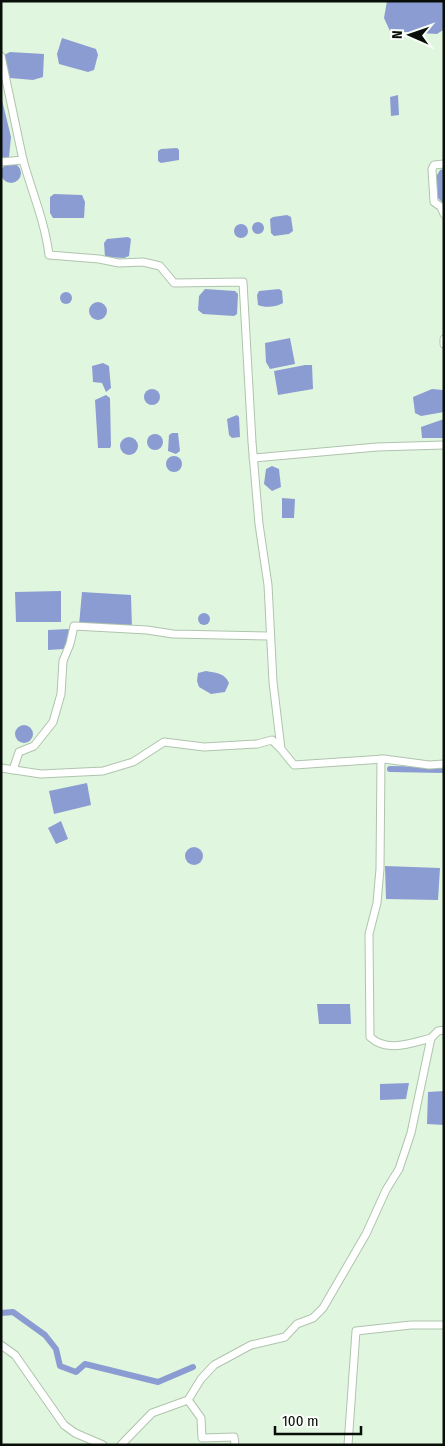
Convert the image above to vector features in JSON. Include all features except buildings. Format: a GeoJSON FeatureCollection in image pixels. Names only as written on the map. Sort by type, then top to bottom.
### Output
{"type":"FeatureCollection","features":[{"type":"Feature","properties":{"kind":"street"},"geometry":{"type":"LineString","coordinates":[[1,56],[34,199],[42,215],[49,255],[99,259],[119,263],[144,262],[160,266],[174,283],[243,282],[253,458],[259,524],[268,585],[273,682],[281,749]]}},
{"type":"Feature","properties":{"kind":"street"},"geometry":{"type":"LineString","coordinates":[[1,162],[24,160]]}},
{"type":"Feature","properties":{"kind":"street"},"geometry":{"type":"LineString","coordinates":[[444,164],[434,165],[432,169],[434,202],[441,207],[444,214]]}},
{"type":"Feature","properties":{"kind":"street"},"geometry":{"type":"LineString","coordinates":[[444,339],[444,344]]}},
{"type":"Feature","properties":{"kind":"street"},"geometry":{"type":"LineString","coordinates":[[253,458],[377,447],[444,445]]}},
{"type":"Feature","properties":{"kind":"street"},"geometry":{"type":"LineString","coordinates":[[13,770],[19,752],[34,746],[53,722],[61,694],[62,662],[70,644],[74,626],[147,630],[173,634],[270,636]]}},
{"type":"Feature","properties":{"kind":"street"},"geometry":{"type":"LineString","coordinates":[[1,768],[40,774],[103,771],[133,762],[164,742],[204,747],[257,744],[272,740],[277,743],[294,765],[381,759],[444,764]]}},
{"type":"Feature","properties":{"kind":"street"},"geometry":{"type":"LineString","coordinates":[[381,759],[380,869],[377,903],[369,934],[370,1038],[377,1044],[397,1046],[431,1038],[438,1031],[444,1030]]}},
{"type":"Feature","properties":{"kind":"street"},"geometry":{"type":"LineString","coordinates":[[121,1445],[152,1413],[188,1400],[201,1379],[214,1365],[251,1345],[285,1337],[297,1324],[313,1318],[323,1308],[366,1234],[386,1190],[399,1169],[411,1133],[431,1038]]}},
{"type":"Feature","properties":{"kind":"street"},"geometry":{"type":"LineString","coordinates":[[348,1445],[356,1332],[411,1325],[444,1324]]}},
{"type":"Feature","properties":{"kind":"street"},"geometry":{"type":"LineString","coordinates":[[1,1344],[15,1355],[64,1425],[74,1434],[103,1445]]}},
{"type":"Feature","properties":{"kind":"street"},"geometry":{"type":"LineString","coordinates":[[188,1400],[201,1418],[202,1438],[234,1437],[235,1445]]}},
{"type":"Feature","properties":{"kind":"water"},"geometry":{"type":"Polygon","coordinates":[[[387,1],[444,1],[443,30],[437,34],[390,31],[384,18],[387,1]]]}},
{"type":"Feature","properties":{"kind":"water"},"geometry":{"type":"Polygon","coordinates":[[[62,38],[96,49],[98,55],[94,70],[88,72],[59,64],[57,54],[62,38]]]}},
{"type":"Feature","properties":{"kind":"water"},"geometry":{"type":"Polygon","coordinates":[[[10,52],[44,54],[43,77],[33,80],[10,78],[4,55],[10,52]]]}},
{"type":"Feature","properties":{"kind":"water"},"geometry":{"type":"Polygon","coordinates":[[[398,95],[399,115],[391,116],[390,97],[398,95]]]}},
{"type":"Feature","properties":{"kind":"water"},"geometry":{"type":"Polygon","coordinates":[[[1,96],[11,137],[9,157],[1,158],[1,96]]]}},
{"type":"Feature","properties":{"kind":"water"},"geometry":{"type":"Polygon","coordinates":[[[177,148],[179,150],[179,160],[161,163],[158,161],[158,151],[161,149],[177,148]]]}},
{"type":"Feature","properties":{"kind":"water"},"geometry":{"type":"Polygon","coordinates":[[[11,163],[18,166],[21,173],[18,180],[11,183],[4,180],[1,173],[4,166],[11,163]]]}},
{"type":"Feature","properties":{"kind":"water"},"geometry":{"type":"Polygon","coordinates":[[[444,169],[443,203],[438,198],[436,177],[440,170],[444,169]]]}},
{"type":"Feature","properties":{"kind":"water"},"geometry":{"type":"Polygon","coordinates":[[[54,194],[82,195],[85,202],[84,218],[53,218],[50,213],[50,197],[54,194]]]}},
{"type":"Feature","properties":{"kind":"water"},"geometry":{"type":"Polygon","coordinates":[[[287,215],[291,217],[293,231],[289,234],[274,236],[271,233],[270,219],[287,215]]]}},
{"type":"Feature","properties":{"kind":"water"},"geometry":{"type":"Polygon","coordinates":[[[258,222],[264,228],[258,234],[252,228],[258,222]]]}},
{"type":"Feature","properties":{"kind":"water"},"geometry":{"type":"Polygon","coordinates":[[[241,224],[246,226],[248,231],[246,236],[241,238],[236,236],[234,231],[236,226],[241,224]]]}},
{"type":"Feature","properties":{"kind":"water"},"geometry":{"type":"Polygon","coordinates":[[[128,237],[131,239],[129,256],[124,258],[105,257],[104,243],[107,239],[128,237]]]}},
{"type":"Feature","properties":{"kind":"water"},"geometry":{"type":"Polygon","coordinates":[[[205,289],[235,291],[238,294],[237,314],[234,316],[203,314],[198,310],[199,296],[205,289]]]}},
{"type":"Feature","properties":{"kind":"water"},"geometry":{"type":"Polygon","coordinates":[[[279,289],[282,291],[283,303],[270,307],[258,305],[257,295],[259,291],[279,289]]]}},
{"type":"Feature","properties":{"kind":"water"},"geometry":{"type":"Polygon","coordinates":[[[64,292],[68,292],[72,298],[68,304],[64,304],[60,300],[60,296],[64,292]]]}},
{"type":"Feature","properties":{"kind":"water"},"geometry":{"type":"Polygon","coordinates":[[[98,302],[104,305],[107,311],[104,317],[98,320],[92,317],[89,311],[92,305],[98,302]]]}},
{"type":"Feature","properties":{"kind":"water"},"geometry":{"type":"Polygon","coordinates":[[[290,338],[295,364],[270,369],[266,362],[265,343],[290,338]]]}},
{"type":"Feature","properties":{"kind":"water"},"geometry":{"type":"Polygon","coordinates":[[[103,363],[109,366],[111,388],[106,392],[102,383],[93,382],[92,366],[103,363]]]}},
{"type":"Feature","properties":{"kind":"water"},"geometry":{"type":"Polygon","coordinates":[[[312,365],[313,389],[278,395],[274,371],[312,365]]]}},
{"type":"Feature","properties":{"kind":"water"},"geometry":{"type":"Polygon","coordinates":[[[152,389],[160,397],[152,405],[144,397],[152,389]]]}},
{"type":"Feature","properties":{"kind":"water"},"geometry":{"type":"Polygon","coordinates":[[[432,389],[443,390],[444,412],[421,416],[415,413],[413,397],[432,389]]]}},
{"type":"Feature","properties":{"kind":"water"},"geometry":{"type":"Polygon","coordinates":[[[106,395],[110,398],[111,446],[110,448],[98,448],[95,400],[106,395]]]}},
{"type":"Feature","properties":{"kind":"water"},"geometry":{"type":"Polygon","coordinates":[[[237,415],[239,417],[240,437],[232,438],[229,435],[227,419],[237,415]]]}},
{"type":"Feature","properties":{"kind":"water"},"geometry":{"type":"Polygon","coordinates":[[[444,419],[444,438],[422,438],[421,427],[444,419]]]}},
{"type":"Feature","properties":{"kind":"water"},"geometry":{"type":"Polygon","coordinates":[[[178,433],[180,451],[176,454],[168,451],[169,435],[178,433]]]}},
{"type":"Feature","properties":{"kind":"water"},"geometry":{"type":"Polygon","coordinates":[[[155,434],[163,442],[155,450],[147,442],[155,434]]]}},
{"type":"Feature","properties":{"kind":"water"},"geometry":{"type":"Polygon","coordinates":[[[129,437],[135,440],[138,446],[135,452],[129,455],[123,452],[120,446],[123,440],[129,437]]]}},
{"type":"Feature","properties":{"kind":"water"},"geometry":{"type":"Polygon","coordinates":[[[174,456],[180,458],[182,464],[180,470],[174,472],[168,470],[166,464],[168,458],[174,456]]]}},
{"type":"Feature","properties":{"kind":"water"},"geometry":{"type":"Polygon","coordinates":[[[272,466],[279,469],[281,487],[272,491],[264,484],[266,469],[272,466]]]}},
{"type":"Feature","properties":{"kind":"water"},"geometry":{"type":"Polygon","coordinates":[[[282,498],[295,499],[294,518],[282,518],[282,498]]]}},
{"type":"Feature","properties":{"kind":"water"},"geometry":{"type":"Polygon","coordinates":[[[61,591],[61,622],[16,622],[15,592],[61,591]]]}},
{"type":"Feature","properties":{"kind":"water"},"geometry":{"type":"Polygon","coordinates":[[[82,592],[131,595],[132,628],[79,625],[82,592]]]}},
{"type":"Feature","properties":{"kind":"water"},"geometry":{"type":"Polygon","coordinates":[[[204,613],[210,619],[204,625],[198,619],[204,613]]]}},
{"type":"Feature","properties":{"kind":"water"},"geometry":{"type":"Polygon","coordinates":[[[69,629],[67,646],[64,649],[48,650],[48,630],[69,629]]]}},
{"type":"Feature","properties":{"kind":"water"},"geometry":{"type":"Polygon","coordinates":[[[206,671],[225,677],[229,683],[225,692],[211,694],[199,687],[197,681],[198,673],[206,671]]]}},
{"type":"Feature","properties":{"kind":"water"},"geometry":{"type":"Polygon","coordinates":[[[24,725],[30,728],[33,734],[30,740],[24,743],[18,740],[15,734],[18,728],[24,725]]]}},
{"type":"Feature","properties":{"kind":"water"},"geometry":{"type":"Polygon","coordinates":[[[87,783],[91,805],[54,814],[49,791],[87,783]]]}},
{"type":"Feature","properties":{"kind":"water"},"geometry":{"type":"Polygon","coordinates":[[[61,821],[68,839],[56,844],[48,828],[61,821]]]}},
{"type":"Feature","properties":{"kind":"water"},"geometry":{"type":"Polygon","coordinates":[[[194,847],[200,850],[203,856],[200,862],[194,865],[188,862],[185,856],[188,850],[194,847]]]}},
{"type":"Feature","properties":{"kind":"water"},"geometry":{"type":"Polygon","coordinates":[[[385,866],[440,868],[438,900],[386,899],[385,866]]]}},
{"type":"Feature","properties":{"kind":"water"},"geometry":{"type":"Polygon","coordinates":[[[317,1004],[350,1004],[351,1024],[319,1024],[317,1004]]]}},
{"type":"Feature","properties":{"kind":"water"},"geometry":{"type":"Polygon","coordinates":[[[409,1083],[406,1099],[380,1100],[380,1084],[409,1083]]]}},
{"type":"Feature","properties":{"kind":"water"},"geometry":{"type":"Polygon","coordinates":[[[444,1091],[444,1125],[427,1124],[428,1092],[444,1091]]]}},
{"type":"Feature","properties":{"kind":"waterway"},"geometry":{"type":"LineString","coordinates":[[390,769],[444,770]]}},
{"type":"Feature","properties":{"kind":"waterway"},"geometry":{"type":"LineString","coordinates":[[1,1313],[13,1312],[45,1335],[56,1349],[60,1366],[76,1372],[85,1364],[158,1382],[193,1367]]}}]}
